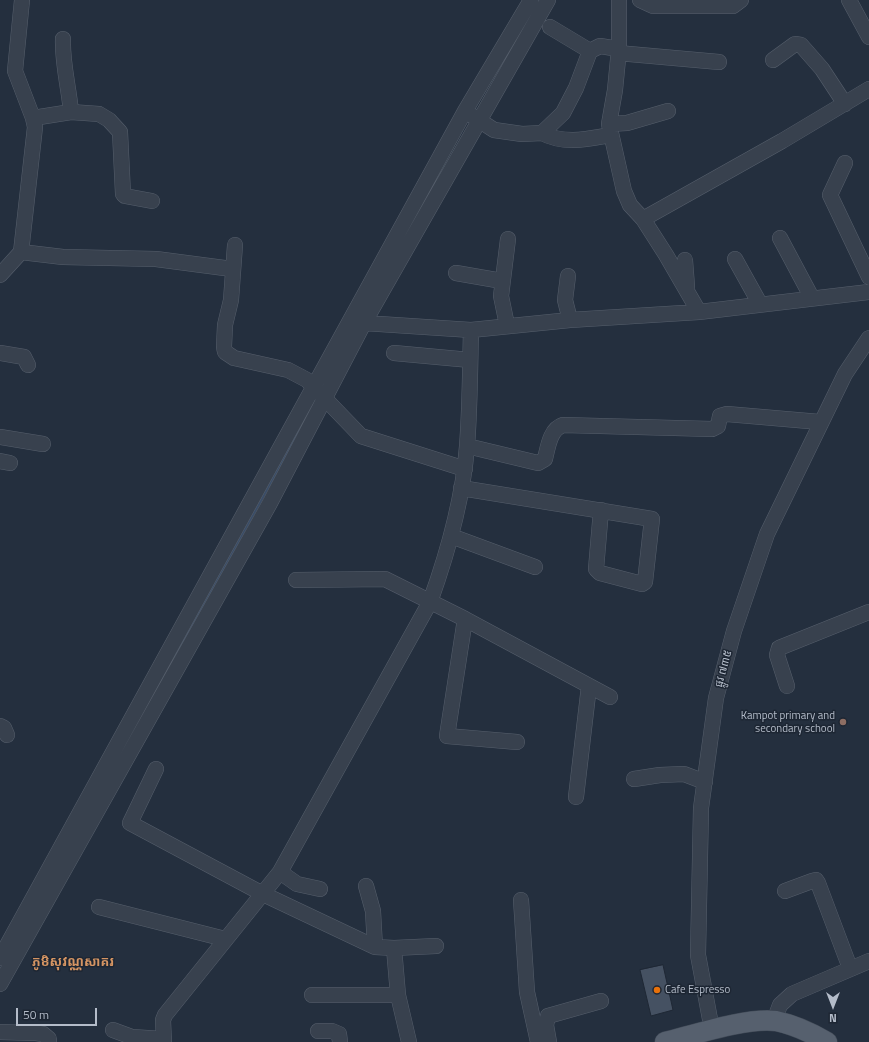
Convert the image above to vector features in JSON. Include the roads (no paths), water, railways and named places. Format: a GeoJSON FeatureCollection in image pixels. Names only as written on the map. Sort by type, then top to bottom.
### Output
{"type":"FeatureCollection","features":[{"type":"Feature","properties":{"kind":"main road"},"geometry":{"type":"LineString","coordinates":[[665,1042],[750,1022],[774,1021],[805,1029],[827,1042]]}},
{"type":"Feature","properties":{"kind":"street"},"geometry":{"type":"LineString","coordinates":[[0,275],[22,252],[35,128],[33,118],[15,71],[22,0]]}},
{"type":"Feature","properties":{"kind":"street"},"geometry":{"type":"LineString","coordinates":[[0,958],[465,111],[531,0]]}},
{"type":"Feature","properties":{"kind":"street"},"geometry":{"type":"LineString","coordinates":[[0,984],[266,510],[364,323],[478,120],[548,0]]}},
{"type":"Feature","properties":{"kind":"street"},"geometry":{"type":"LineString","coordinates":[[619,0],[618,51],[610,130],[624,191],[630,205],[643,219],[699,312]]}},
{"type":"Feature","properties":{"kind":"street"},"geometry":{"type":"LineString","coordinates":[[640,0],[653,6],[733,6],[741,0]]}},
{"type":"Feature","properties":{"kind":"street"},"geometry":{"type":"LineString","coordinates":[[849,0],[869,37]]}},
{"type":"Feature","properties":{"kind":"street"},"geometry":{"type":"LineString","coordinates":[[550,27],[590,51]]}},
{"type":"Feature","properties":{"kind":"street"},"geometry":{"type":"LineString","coordinates":[[63,39],[62,56],[69,89],[71,112]]}},
{"type":"Feature","properties":{"kind":"street"},"geometry":{"type":"LineString","coordinates":[[772,60],[795,44],[801,45],[822,69],[845,104]]}},
{"type":"Feature","properties":{"kind":"street"},"geometry":{"type":"LineString","coordinates":[[542,133],[563,113],[576,88],[590,51],[600,46],[618,51],[719,62]]}},
{"type":"Feature","properties":{"kind":"street"},"geometry":{"type":"LineString","coordinates":[[643,219],[869,89]]}},
{"type":"Feature","properties":{"kind":"street"},"geometry":{"type":"LineString","coordinates":[[465,111],[494,130],[522,134],[542,133],[553,139],[582,140],[627,123],[668,110]]}},
{"type":"Feature","properties":{"kind":"street"},"geometry":{"type":"LineString","coordinates":[[33,118],[71,112],[99,114],[115,126],[120,132],[123,194],[125,196],[152,201]]}},
{"type":"Feature","properties":{"kind":"street"},"geometry":{"type":"LineString","coordinates":[[845,163],[830,195],[869,277]]}},
{"type":"Feature","properties":{"kind":"street"},"geometry":{"type":"LineString","coordinates":[[780,238],[812,298]]}},
{"type":"Feature","properties":{"kind":"street"},"geometry":{"type":"LineString","coordinates":[[507,325],[501,296],[508,239]]}},
{"type":"Feature","properties":{"kind":"street"},"geometry":{"type":"LineString","coordinates":[[235,245],[232,268],[231,300],[225,325],[225,352],[234,358],[288,370],[314,385],[324,398],[361,436],[465,469]]}},
{"type":"Feature","properties":{"kind":"street"},"geometry":{"type":"LineString","coordinates":[[22,252],[63,257],[156,259],[232,268]]}},
{"type":"Feature","properties":{"kind":"street"},"geometry":{"type":"LineString","coordinates":[[735,259],[760,304]]}},
{"type":"Feature","properties":{"kind":"street"},"geometry":{"type":"LineString","coordinates":[[685,260],[687,286],[685,289]]}},
{"type":"Feature","properties":{"kind":"street"},"geometry":{"type":"LineString","coordinates":[[456,273],[502,281]]}},
{"type":"Feature","properties":{"kind":"street"},"geometry":{"type":"LineString","coordinates":[[568,276],[565,300],[570,320]]}},
{"type":"Feature","properties":{"kind":"street"},"geometry":{"type":"LineString","coordinates":[[364,323],[471,330],[507,325],[570,320],[699,312],[869,292]]}},
{"type":"Feature","properties":{"kind":"street"},"geometry":{"type":"LineString","coordinates":[[113,1030],[132,1037],[164,1040],[163,1020],[165,1015],[280,872],[430,602],[446,557],[465,469],[471,330]]}},
{"type":"Feature","properties":{"kind":"street","name":"ផ្លូវ ៧៣៥"},"geometry":{"type":"LineString","coordinates":[[712,1030],[698,955],[701,808],[716,698],[734,631],[767,534],[844,374],[869,338]]}},
{"type":"Feature","properties":{"kind":"street"},"geometry":{"type":"LineString","coordinates":[[0,353],[24,357],[28,365]]}},
{"type":"Feature","properties":{"kind":"street"},"geometry":{"type":"LineString","coordinates":[[394,353],[470,360]]}},
{"type":"Feature","properties":{"kind":"street"},"geometry":{"type":"LineString","coordinates":[[467,446],[538,463],[545,459],[553,432],[557,427],[563,425],[712,429],[718,426],[720,416],[727,414],[820,422]]}},
{"type":"Feature","properties":{"kind":"street"},"geometry":{"type":"LineString","coordinates":[[0,437],[43,444]]}},
{"type":"Feature","properties":{"kind":"street"},"geometry":{"type":"LineString","coordinates":[[461,488],[601,510],[652,519],[646,582],[642,584],[600,573],[596,569],[601,510]]}},
{"type":"Feature","properties":{"kind":"street"},"geometry":{"type":"LineString","coordinates":[[451,536],[536,567]]}},
{"type":"Feature","properties":{"kind":"street"},"geometry":{"type":"LineString","coordinates":[[296,580],[385,579],[465,619],[610,697]]}},
{"type":"Feature","properties":{"kind":"street"},"geometry":{"type":"LineString","coordinates":[[787,686],[777,655],[779,648],[869,612]]}},
{"type":"Feature","properties":{"kind":"street"},"geometry":{"type":"LineString","coordinates":[[465,619],[447,736],[517,742]]}},
{"type":"Feature","properties":{"kind":"street"},"geometry":{"type":"LineString","coordinates":[[576,797],[589,686]]}},
{"type":"Feature","properties":{"kind":"street"},"geometry":{"type":"LineString","coordinates":[[156,769],[130,823],[263,894],[375,947],[394,948],[436,946]]}},
{"type":"Feature","properties":{"kind":"street"},"geometry":{"type":"LineString","coordinates":[[634,779],[660,775],[684,774],[705,782]]}},
{"type":"Feature","properties":{"kind":"street"},"geometry":{"type":"LineString","coordinates":[[280,872],[297,884],[320,889]]}},
{"type":"Feature","properties":{"kind":"street"},"geometry":{"type":"LineString","coordinates":[[785,891],[816,880],[850,968]]}},
{"type":"Feature","properties":{"kind":"street"},"geometry":{"type":"LineString","coordinates":[[366,886],[373,911],[375,947]]}},
{"type":"Feature","properties":{"kind":"street"},"geometry":{"type":"LineString","coordinates":[[521,900],[527,992],[538,1042]]}},
{"type":"Feature","properties":{"kind":"street"},"geometry":{"type":"LineString","coordinates":[[99,907],[225,939]]}},
{"type":"Feature","properties":{"kind":"street"},"geometry":{"type":"LineString","coordinates":[[394,948],[398,994],[409,1042]]}},
{"type":"Feature","properties":{"kind":"street"},"geometry":{"type":"LineString","coordinates":[[774,1021],[780,1005],[792,994],[869,961]]}},
{"type":"Feature","properties":{"kind":"street"},"geometry":{"type":"LineString","coordinates":[[312,995],[398,994]]}},
{"type":"Feature","properties":{"kind":"street"},"geometry":{"type":"LineString","coordinates":[[549,1042],[546,1025],[548,1016],[601,1001]]}},
{"type":"Feature","properties":{"kind":"street"},"geometry":{"type":"LineString","coordinates":[[318,1031],[336,1032],[339,1034],[340,1042]]}},
{"type":"Feature","properties":{"kind":"street"},"geometry":{"type":"LineString","coordinates":[[0,1032],[42,1034],[49,1039],[49,1042]]}},
{"type":"Feature","properties":{"kind":"waterway"},"geometry":{"type":"LineString","coordinates":[[141,717],[312,407]]}},
{"type":"Feature","properties":{"kind":"place","name":"Kampot primary and secondary school"},"geometry":{"type":"Point","coordinates":[843,722]}},
{"type":"Feature","properties":{"kind":"place","name":"Cafe Espresso"},"geometry":{"type":"Point","coordinates":[657,990]}},
{"type":"Feature","properties":{"kind":"district","name":"ភូមិសុវណ្ណសាគរ"},"geometry":{"type":"Point","coordinates":[73,963]}}]}
